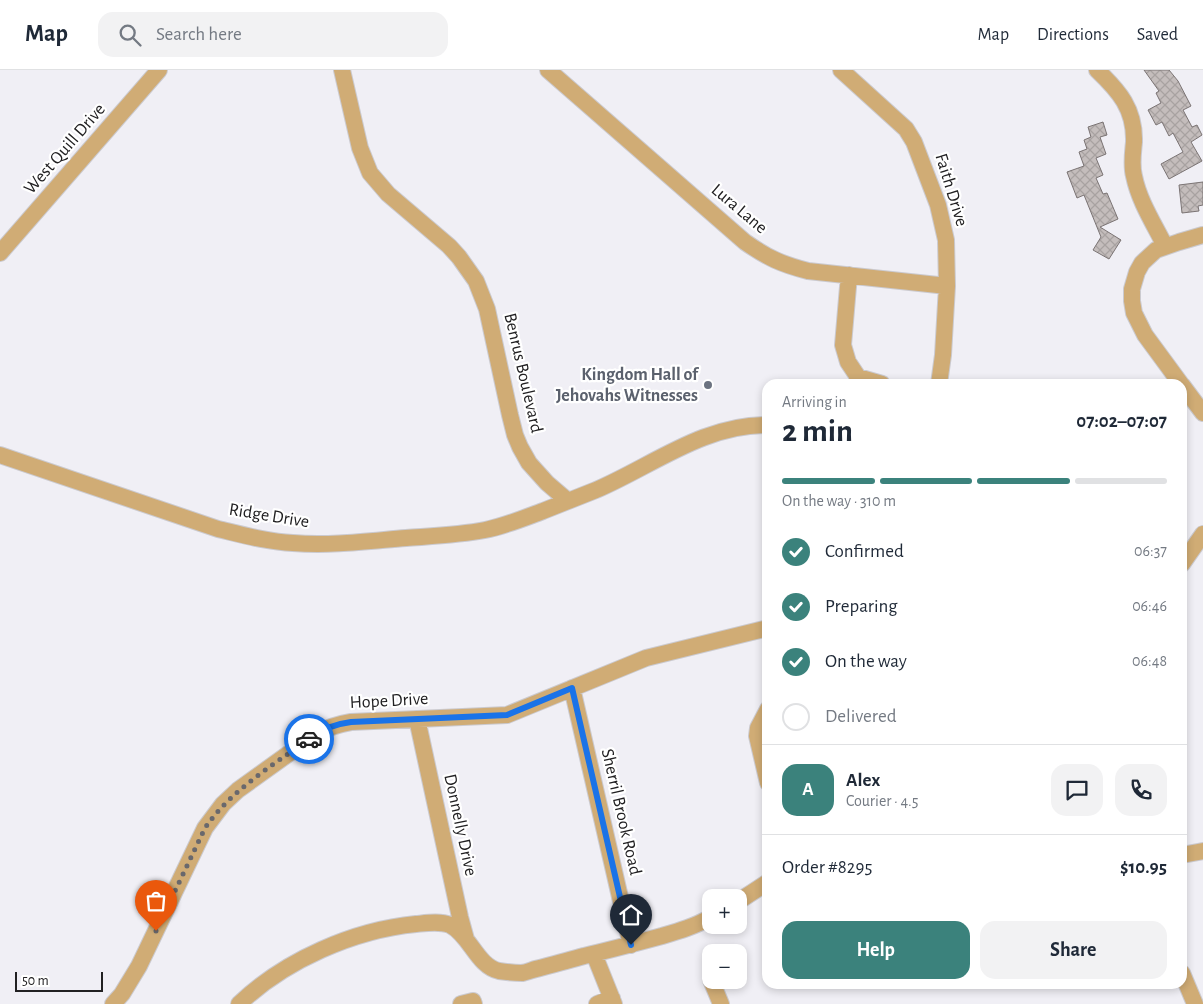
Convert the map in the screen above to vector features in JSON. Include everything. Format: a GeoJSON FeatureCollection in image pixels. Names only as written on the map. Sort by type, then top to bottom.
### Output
{"type":"FeatureCollection","features":[{"type":"Feature","properties":{"kind":"street","name":"West Quill Drive"},"geometry":{"type":"LineString","coordinates":[[0,253],[159,70]]}},
{"type":"Feature","properties":{"kind":"street","name":"Benrus Boulevard"},"geometry":{"type":"LineString","coordinates":[[342,70],[360,148],[370,173],[388,194],[448,246],[464,263],[476,281],[487,309],[510,416],[520,447],[548,483],[568,501]]}},
{"type":"Feature","properties":{"kind":"street","name":"Lura Lane"},"geometry":{"type":"LineString","coordinates":[[548,70],[745,242],[763,255],[787,266],[808,271],[947,286]]}},
{"type":"Feature","properties":{"kind":"street","name":"Faith Drive"},"geometry":{"type":"LineString","coordinates":[[840,70],[906,129],[914,142],[931,184],[944,226],[946,240],[947,286],[940,379]]}},
{"type":"Feature","properties":{"kind":"street"},"geometry":{"type":"LineString","coordinates":[[1097,70],[1113,85],[1124,100],[1132,118],[1134,140],[1132,166],[1136,187],[1165,246]]}},
{"type":"Feature","properties":{"kind":"street"},"geometry":{"type":"LineString","coordinates":[[1178,379],[1145,335],[1134,313],[1132,289],[1142,263],[1156,250],[1203,235]]}},
{"type":"Feature","properties":{"kind":"street"},"geometry":{"type":"LineString","coordinates":[[849,275],[843,345],[848,362],[856,379]]}},
{"type":"Feature","properties":{"kind":"street"},"geometry":{"type":"LineString","coordinates":[[1187,392],[1203,413]]}},
{"type":"Feature","properties":{"kind":"street"},"geometry":{"type":"LineString","coordinates":[[568,501],[614,482],[679,447],[715,433],[748,426],[762,425]]}},
{"type":"Feature","properties":{"kind":"street","name":"Ridge Drive"},"geometry":{"type":"LineString","coordinates":[[0,455],[218,529],[292,543],[335,544],[455,535],[486,530],[522,519],[568,501]]}},
{"type":"Feature","properties":{"kind":"street"},"geometry":{"type":"LineString","coordinates":[[1187,557],[1203,534]]}},
{"type":"Feature","properties":{"kind":"street","name":"Hope Drive"},"geometry":{"type":"LineString","coordinates":[[113,1004],[131,980],[205,828],[223,804],[238,790],[316,734],[329,727],[351,722],[507,715],[646,658],[762,629]]}},
{"type":"Feature","properties":{"kind":"street","name":"Sherril Brook Road"},"geometry":{"type":"LineString","coordinates":[[572,688],[631,945]]}},
{"type":"Feature","properties":{"kind":"street","name":"Donnelly Drive"},"geometry":{"type":"LineString","coordinates":[[417,720],[466,939]]}},
{"type":"Feature","properties":{"kind":"street"},"geometry":{"type":"LineString","coordinates":[[762,720],[757,736],[762,757]]}},
{"type":"Feature","properties":{"kind":"street"},"geometry":{"type":"LineString","coordinates":[[1187,854],[1203,851]]}},
{"type":"Feature","properties":{"kind":"street"},"geometry":{"type":"LineString","coordinates":[[747,896],[762,886]]}},
{"type":"Feature","properties":{"kind":"street"},"geometry":{"type":"LineString","coordinates":[[239,1004],[272,977],[296,962],[330,946],[363,934],[402,925],[432,922],[448,924],[458,930],[481,959],[497,970],[521,973],[631,945],[693,927],[702,922]]}},
{"type":"Feature","properties":{"kind":"street"},"geometry":{"type":"LineString","coordinates":[[594,954],[607,1002]]}},
{"type":"Feature","properties":{"kind":"street"},"geometry":{"type":"LineString","coordinates":[[1187,985],[1195,1004]]}},
{"type":"Feature","properties":{"kind":"street"},"geometry":{"type":"LineString","coordinates":[[715,989],[721,1004]]}},
{"type":"Feature","properties":{"kind":"street"},"geometry":{"type":"LineString","coordinates":[[461,1004],[473,1001],[474,1004]]}},
{"type":"Feature","properties":{"kind":"building"},"geometry":{"type":"Polygon","coordinates":[[[1144,70],[1169,70],[1178,81],[1191,106],[1183,110],[1192,127],[1197,125],[1202,135],[1191,142],[1202,161],[1169,179],[1161,164],[1183,152],[1173,133],[1169,136],[1162,122],[1156,125],[1148,110],[1161,103],[1156,93],[1159,91],[1144,70]]]}},
{"type":"Feature","properties":{"kind":"building"},"geometry":{"type":"Polygon","coordinates":[[[1103,122],[1107,135],[1100,137],[1106,154],[1096,158],[1103,175],[1096,178],[1103,194],[1107,193],[1118,219],[1100,227],[1121,240],[1109,259],[1093,250],[1101,237],[1084,195],[1077,198],[1067,172],[1084,166],[1079,152],[1087,149],[1084,140],[1091,137],[1088,127],[1103,122]]]}},
{"type":"Feature","properties":{"kind":"building"},"geometry":{"type":"Polygon","coordinates":[[[1203,182],[1203,205],[1198,206],[1199,211],[1182,213],[1179,185],[1203,182]]]}},
{"type":"Feature","properties":{"kind":"way so far"},"geometry":{"type":"LineString","coordinates":[[156,931],[205,828],[223,804],[238,790],[309,739]]}},
{"type":"Feature","properties":{"kind":"place","name":"Kingdom Hall of Jehovahs Witnesses"},"geometry":{"type":"Point","coordinates":[708,385]}},
{"type":"Feature","properties":{"kind":"route"},"geometry":{"type":"LineString","coordinates":[[309,739],[329,727],[341,723],[507,715],[572,688],[631,945]]}}]}
